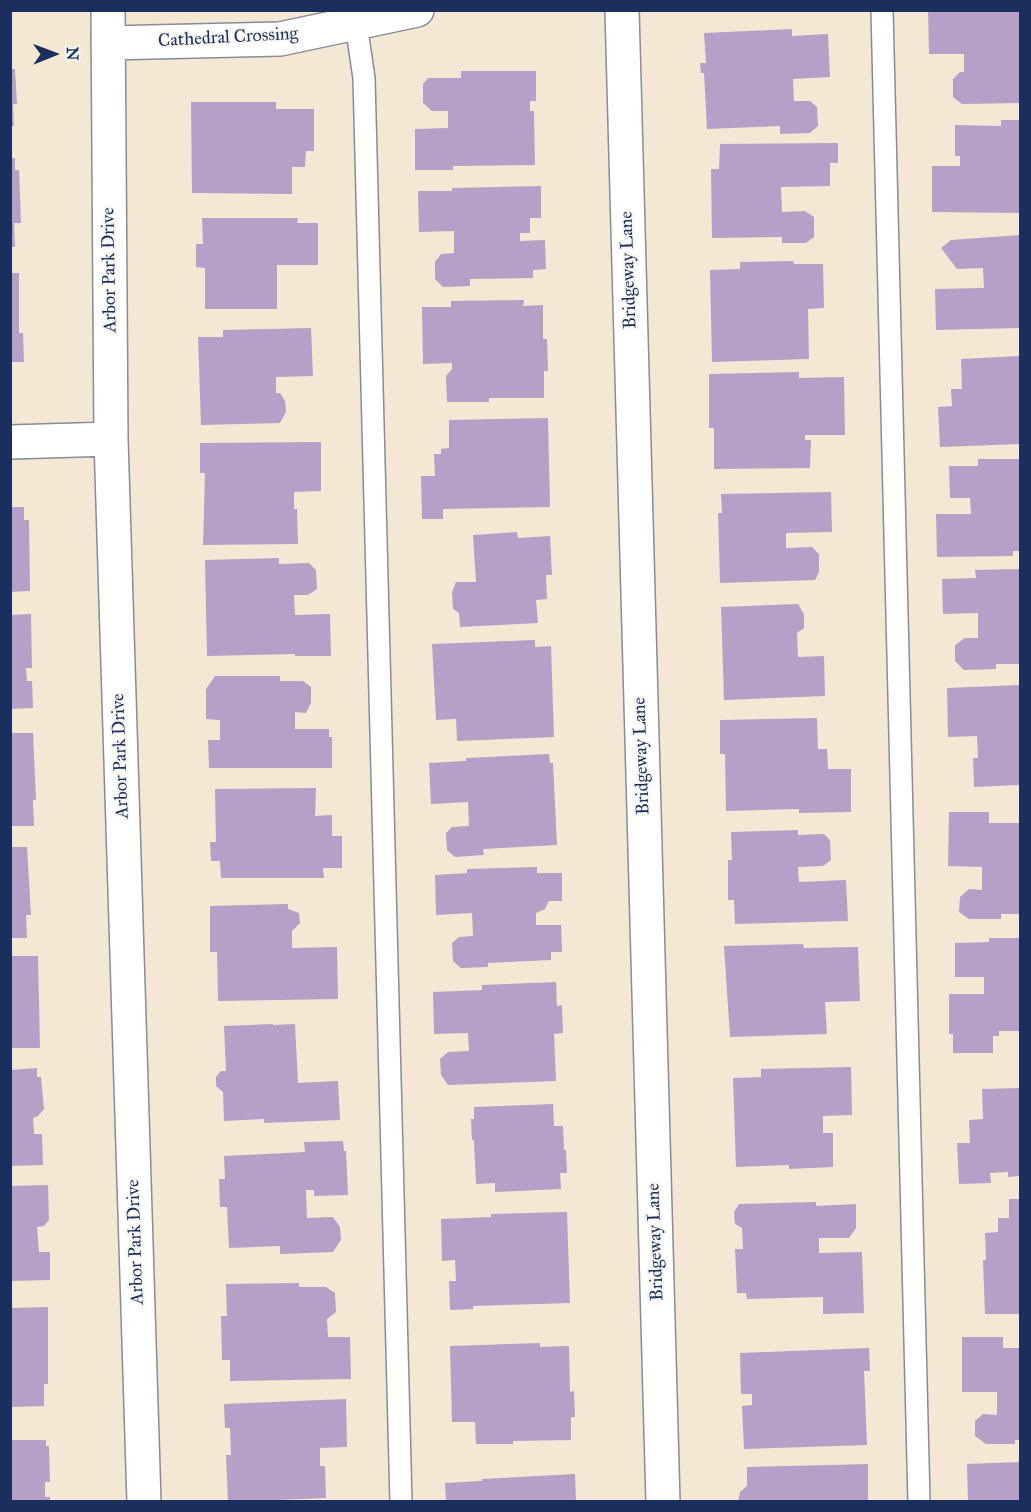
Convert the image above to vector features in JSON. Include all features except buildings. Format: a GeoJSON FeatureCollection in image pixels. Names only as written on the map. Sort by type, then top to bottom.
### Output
{"type":"FeatureCollection","features":[{"type":"Feature","properties":{"kind":"street","name":"Arbor Park Drive"},"geometry":{"type":"LineString","coordinates":[[108,10],[111,439],[144,1502]]}},
{"type":"Feature","properties":{"kind":"street","name":"Cathedral Crossing"},"geometry":{"type":"LineString","coordinates":[[108,44],[280,39],[367,18],[417,10]]}},
{"type":"Feature","properties":{"kind":"street","name":"Bridgeway Lane"},"geometry":{"type":"LineString","coordinates":[[622,10],[663,1502]]}},
{"type":"Feature","properties":{"kind":"street"},"geometry":{"type":"LineString","coordinates":[[10,442],[111,439]]}},
{"type":"Feature","properties":{"kind":"lane"},"geometry":{"type":"LineString","coordinates":[[882,10],[919,1502]]}},
{"type":"Feature","properties":{"kind":"lane"},"geometry":{"type":"LineString","coordinates":[[367,18],[364,78],[401,1502]]}}]}
